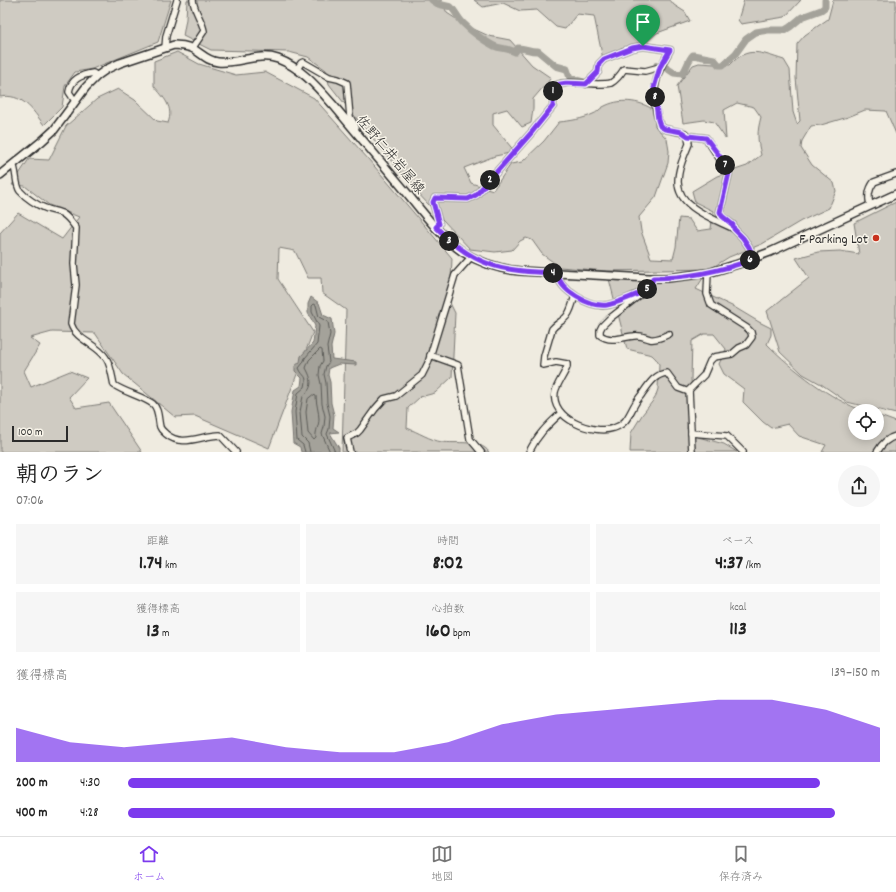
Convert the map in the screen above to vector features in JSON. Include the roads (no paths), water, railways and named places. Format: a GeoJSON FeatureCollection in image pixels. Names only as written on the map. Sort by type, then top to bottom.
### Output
{"type":"FeatureCollection","features":[{"type":"Feature","properties":{"kind":"main road","name":"佐野仁井岩屋線"},"geometry":{"type":"LineString","coordinates":[[0,175],[54,130],[86,87],[97,76],[120,63],[174,45],[180,45],[192,49],[204,57],[218,62],[253,57],[269,57],[285,62],[297,69],[322,92],[450,242],[471,257],[504,269],[653,278],[708,273],[754,259],[896,194]]}},
{"type":"Feature","properties":{"kind":"street"},"geometry":{"type":"LineString","coordinates":[[165,48],[167,32],[177,0]]}},
{"type":"Feature","properties":{"kind":"street"},"geometry":{"type":"LineString","coordinates":[[192,49],[204,31],[193,0]]}},
{"type":"Feature","properties":{"kind":"street"},"geometry":{"type":"LineString","coordinates":[[587,82],[598,72],[599,64],[604,59],[632,48],[643,46],[670,50],[661,66],[654,88],[660,126],[665,129],[682,132],[688,136],[706,138],[724,162],[729,173],[720,212],[722,216],[733,225],[734,229],[749,247],[754,259]]}},
{"type":"Feature","properties":{"kind":"street"},"geometry":{"type":"LineString","coordinates":[[297,69],[300,63],[303,62],[330,77],[346,83],[348,89],[350,117],[356,127],[354,130]]}},
{"type":"Feature","properties":{"kind":"street"},"geometry":{"type":"LineString","coordinates":[[436,227],[439,224],[433,202],[435,198],[468,199],[476,195],[553,106],[554,86],[569,82],[610,84],[624,69],[645,70],[661,66]]}},
{"type":"Feature","properties":{"kind":"street"},"geometry":{"type":"LineString","coordinates":[[75,101],[69,92],[73,82],[83,75],[92,72],[97,76]]}},
{"type":"Feature","properties":{"kind":"street"},"geometry":{"type":"LineString","coordinates":[[688,136],[689,144],[680,168],[678,181],[680,195],[684,200],[706,216],[734,229]]}},
{"type":"Feature","properties":{"kind":"street"},"geometry":{"type":"LineString","coordinates":[[13,164],[17,186],[22,193],[46,209],[61,213],[76,228],[74,264],[76,285],[70,324],[77,334],[105,357],[114,385],[153,404],[161,429],[172,438],[179,440],[192,440],[220,435],[236,452]]}},
{"type":"Feature","properties":{"kind":"street"},"geometry":{"type":"LineString","coordinates":[[870,206],[868,198],[874,182],[896,174]]}},
{"type":"Feature","properties":{"kind":"street"},"geometry":{"type":"LineString","coordinates":[[350,452],[347,438],[360,430],[375,408],[384,399],[396,396],[422,375],[430,355],[455,275],[471,257]]}},
{"type":"Feature","properties":{"kind":"street"},"geometry":{"type":"LineString","coordinates":[[557,273],[558,279],[574,296],[591,303],[608,305],[642,293]]}},
{"type":"Feature","properties":{"kind":"street"},"geometry":{"type":"LineString","coordinates":[[692,452],[689,392],[693,385],[704,375],[710,361],[714,358],[729,356],[752,338],[751,332],[747,328],[711,305],[707,294],[708,273]]}},
{"type":"Feature","properties":{"kind":"street"},"geometry":{"type":"LineString","coordinates":[[653,278],[650,287],[602,326],[600,336],[605,339],[614,340],[634,336],[657,339],[669,334]]}},
{"type":"Feature","properties":{"kind":"street"},"geometry":{"type":"LineString","coordinates":[[574,296],[567,316],[552,329],[544,356],[543,366],[556,362],[567,364],[567,367],[555,391],[557,406],[561,413],[570,420],[581,425],[597,429],[614,428],[625,422],[650,382],[663,374],[667,373],[678,388],[689,392]]}},
{"type":"Feature","properties":{"kind":"street"},"geometry":{"type":"LineString","coordinates":[[430,355],[458,365],[470,439],[481,452]]}},
{"type":"Feature","properties":{"kind":"street"},"geometry":{"type":"LineString","coordinates":[[529,452],[543,428],[561,413]]}},
{"type":"Feature","properties":{"kind":"street"},"geometry":{"type":"LineString","coordinates":[[691,433],[727,436],[744,452]]}},
{"type":"Feature","properties":{"kind":"street"},"geometry":{"type":"LineString","coordinates":[[877,452],[884,442],[893,436],[896,436]]}},
{"type":"Feature","properties":{"kind":"water"},"geometry":{"type":"Polygon","coordinates":[[[311,297],[319,303],[323,315],[332,319],[334,334],[331,347],[332,359],[356,362],[356,365],[339,364],[329,368],[328,375],[334,415],[333,428],[339,432],[330,433],[339,448],[339,452],[301,452],[300,447],[293,443],[291,412],[295,390],[301,386],[302,378],[295,371],[295,366],[300,362],[301,356],[313,343],[315,326],[308,313],[308,304],[311,297]]]}},
{"type":"Feature","properties":{"kind":"waterway"},"geometry":{"type":"LineString","coordinates":[[432,0],[438,4],[451,7],[467,27],[494,46],[515,52],[518,48],[538,51],[556,66],[567,69],[570,78],[584,82]]}},
{"type":"Feature","properties":{"kind":"waterway"},"geometry":{"type":"LineString","coordinates":[[657,65],[662,65],[674,73],[682,74],[693,55],[714,59],[719,65],[723,65],[736,53],[746,39],[756,32],[785,30],[802,17],[821,10],[825,7],[825,0]]}},
{"type":"Feature","properties":{"kind":"place","name":"F Parking Lot"},"geometry":{"type":"Point","coordinates":[876,238]}}]}
